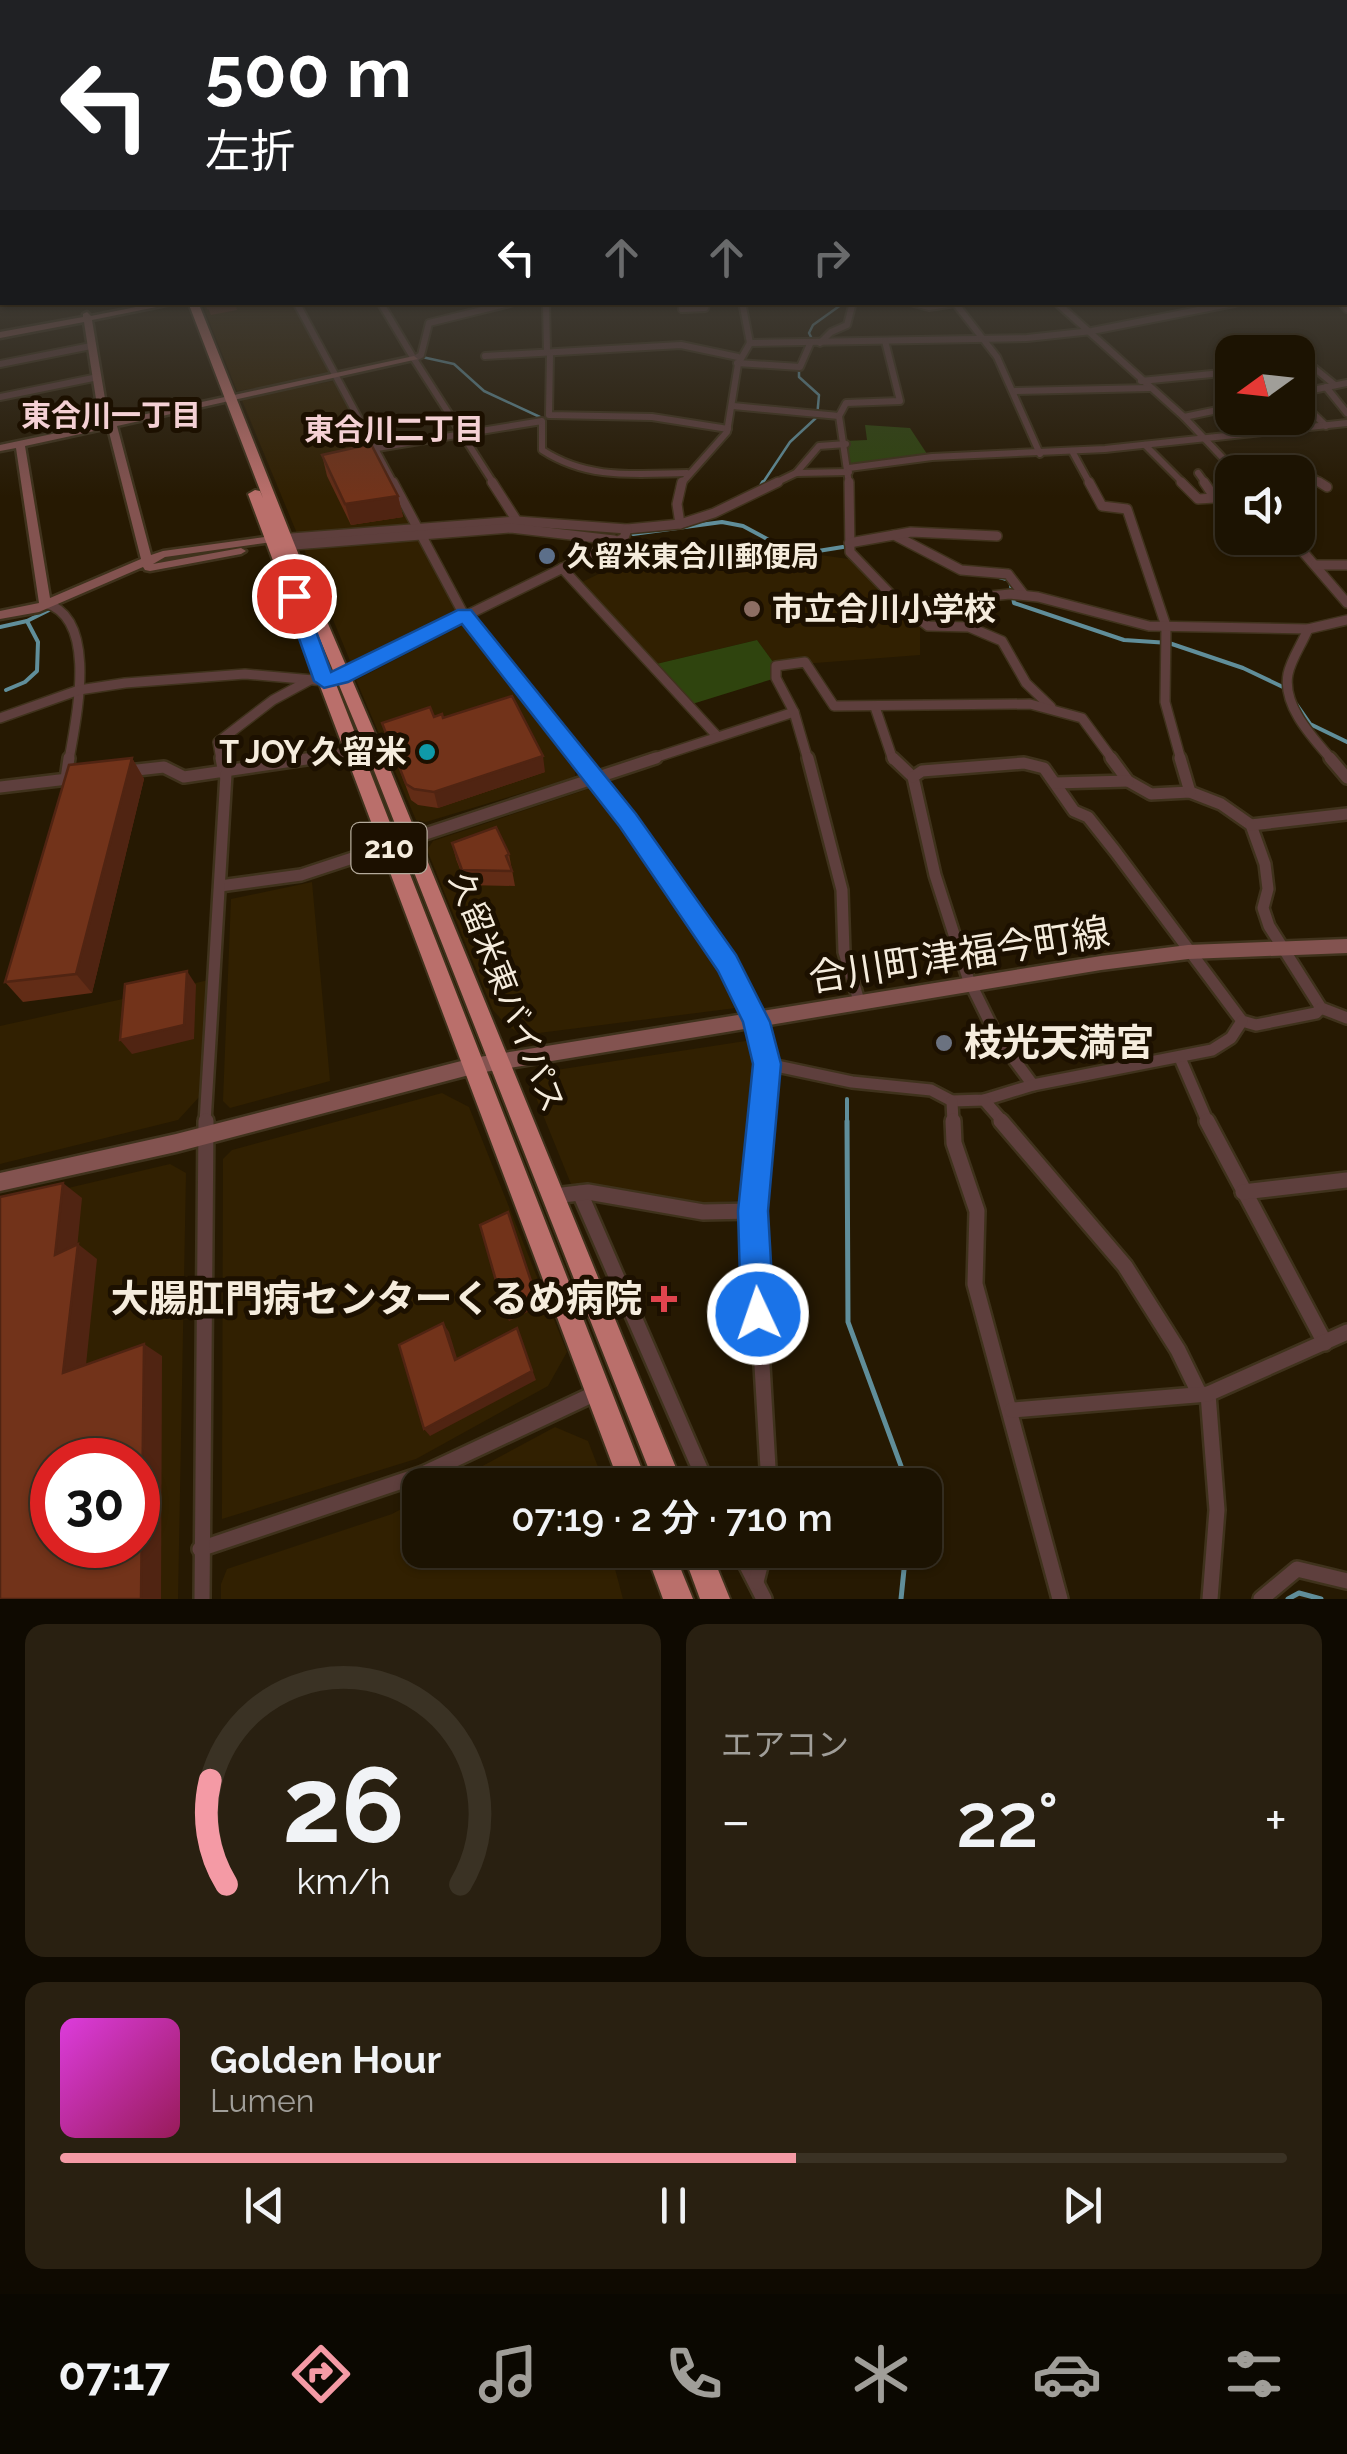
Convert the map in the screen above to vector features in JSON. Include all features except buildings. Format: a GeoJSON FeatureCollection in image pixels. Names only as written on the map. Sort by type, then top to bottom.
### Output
{"type":"FeatureCollection","features":[{"type":"Feature","properties":{"kind":"highway","name":"久留米東バイパス"},"geometry":{"type":"LineString","coordinates":[[200,348],[281,542],[352,752],[398,843],[485,1065],[627,1468]]}},
{"type":"Feature","properties":{"kind":"highway","name":"久留米東バイパス"},"geometry":{"type":"LineString","coordinates":[[208,348],[224,399]]}},
{"type":"Feature","properties":{"kind":"highway","name":"久留米東バイパス"},"geometry":{"type":"LineString","coordinates":[[325,679],[372,745],[398,843]]}},
{"type":"Feature","properties":{"kind":"highway","name":"久留米東バイパス"},"geometry":{"type":"LineString","coordinates":[[485,1065],[553,1196],[663,1468]]}},
{"type":"Feature","properties":{"kind":"highway"},"geometry":{"type":"LineString","coordinates":[[666,1568],[678,1599]]}},
{"type":"Feature","properties":{"kind":"highway"},"geometry":{"type":"LineString","coordinates":[[703,1568],[716,1599]]}},
{"type":"Feature","properties":{"kind":"street"},"geometry":{"type":"LineString","coordinates":[[0,364],[83,348]]}},
{"type":"Feature","properties":{"kind":"street"},"geometry":{"type":"LineString","coordinates":[[91,348],[104,418],[112,424],[149,565]]}},
{"type":"Feature","properties":{"kind":"street"},"geometry":{"type":"LineString","coordinates":[[321,348],[464,615],[594,777],[727,963],[756,1022],[767,1064],[753,1211],[768,1468]]}},
{"type":"Feature","properties":{"kind":"street"},"geometry":{"type":"LineString","coordinates":[[407,348],[518,521]]}},
{"type":"Feature","properties":{"kind":"street"},"geometry":{"type":"LineString","coordinates":[[0,448],[414,359],[422,355],[424,348]]}},
{"type":"Feature","properties":{"kind":"street"},"geometry":{"type":"LineString","coordinates":[[549,348],[542,450],[564,466],[588,475],[687,473]]}},
{"type":"Feature","properties":{"kind":"street"},"geometry":{"type":"LineString","coordinates":[[485,356],[627,348]]}},
{"type":"Feature","properties":{"kind":"street"},"geometry":{"type":"LineString","coordinates":[[693,348],[737,360],[800,366],[808,348]]}},
{"type":"Feature","properties":{"kind":"street"},"geometry":{"type":"LineString","coordinates":[[680,524],[676,504],[687,473],[723,439],[728,429],[734,406],[732,378],[737,360],[746,348]]}},
{"type":"Feature","properties":{"kind":"street"},"geometry":{"type":"LineString","coordinates":[[887,348],[900,401],[846,403],[839,416],[849,470],[849,546],[901,605],[928,626],[968,627],[1002,641],[1026,683],[1052,708]]}},
{"type":"Feature","properties":{"kind":"street"},"geometry":{"type":"LineString","coordinates":[[991,348],[1040,454]]}},
{"type":"Feature","properties":{"kind":"street"},"geometry":{"type":"LineString","coordinates":[[1106,348],[1184,417],[1218,455]]}},
{"type":"Feature","properties":{"kind":"street"},"geometry":{"type":"LineString","coordinates":[[1315,371],[1330,386],[1347,413]]}},
{"type":"Feature","properties":{"kind":"street"},"geometry":{"type":"LineString","coordinates":[[1142,380],[1215,374]]}},
{"type":"Feature","properties":{"kind":"street"},"geometry":{"type":"LineString","coordinates":[[0,397],[98,378]]}},
{"type":"Feature","properties":{"kind":"street"},"geometry":{"type":"LineString","coordinates":[[1315,390],[1347,383]]}},
{"type":"Feature","properties":{"kind":"street"},"geometry":{"type":"LineString","coordinates":[[1014,391],[1150,388]]}},
{"type":"Feature","properties":{"kind":"street"},"geometry":{"type":"LineString","coordinates":[[734,406],[839,416]]}},
{"type":"Feature","properties":{"kind":"street"},"geometry":{"type":"LineString","coordinates":[[1184,417],[1215,411]]}},
{"type":"Feature","properties":{"kind":"street"},"geometry":{"type":"LineString","coordinates":[[1315,413],[1326,426]]}},
{"type":"Feature","properties":{"kind":"street"},"geometry":{"type":"LineString","coordinates":[[378,448],[546,418],[652,417],[728,429]]}},
{"type":"Feature","properties":{"kind":"street"},"geometry":{"type":"LineString","coordinates":[[0,615],[54,606],[149,565],[281,542],[518,521],[627,529],[680,524],[714,513],[796,473],[849,470],[932,457],[1040,454],[1203,440],[1347,423]]}},
{"type":"Feature","properties":{"kind":"street"},"geometry":{"type":"LineString","coordinates":[[20,444],[54,606],[71,621],[76,644],[79,690],[66,779]]}},
{"type":"Feature","properties":{"kind":"street"},"geometry":{"type":"LineString","coordinates":[[796,473],[819,446],[846,444]]}},
{"type":"Feature","properties":{"kind":"street"},"geometry":{"type":"LineString","coordinates":[[1145,445],[1198,499],[1214,498],[1198,473]]}},
{"type":"Feature","properties":{"kind":"street"},"geometry":{"type":"LineString","coordinates":[[1072,451],[1102,506],[1127,509],[1166,626],[1165,702],[1190,792]]}},
{"type":"Feature","properties":{"kind":"street"},"geometry":{"type":"LineString","coordinates":[[1315,479],[1327,487]]}},
{"type":"Feature","properties":{"kind":"street"},"geometry":{"type":"LineString","coordinates":[[420,531],[512,528],[615,540]]}},
{"type":"Feature","properties":{"kind":"street"},"geometry":{"type":"LineString","coordinates":[[202,1599],[205,1134],[225,774],[218,742],[273,700],[562,568],[624,538],[627,529]]}},
{"type":"Feature","properties":{"kind":"street"},"geometry":{"type":"LineString","coordinates":[[849,546],[894,534],[997,536]]}},
{"type":"Feature","properties":{"kind":"street"},"geometry":{"type":"LineString","coordinates":[[894,534],[961,570],[1008,574],[1024,595]]}},
{"type":"Feature","properties":{"kind":"street"},"geometry":{"type":"LineString","coordinates":[[1306,555],[1347,604]]}},
{"type":"Feature","properties":{"kind":"street"},"geometry":{"type":"LineString","coordinates":[[54,606],[149,565]]}},
{"type":"Feature","properties":{"kind":"street"},"geometry":{"type":"LineString","coordinates":[[1315,565],[1347,565]]}},
{"type":"Feature","properties":{"kind":"street"},"geometry":{"type":"LineString","coordinates":[[562,568],[717,736]]}},
{"type":"Feature","properties":{"kind":"street"},"geometry":{"type":"LineString","coordinates":[[901,605],[925,600],[1024,595],[1126,621],[1166,626],[1308,629],[1347,620]]}},
{"type":"Feature","properties":{"kind":"street"},"geometry":{"type":"LineString","coordinates":[[1308,629],[1286,678],[1299,718],[1347,778]]}},
{"type":"Feature","properties":{"kind":"street"},"geometry":{"type":"LineString","coordinates":[[860,1004],[844,952],[842,890],[794,712],[776,678],[776,666],[805,662],[834,706],[1030,704],[1052,708],[1082,718],[1128,781],[1150,794],[1190,792],[1222,804],[1252,825],[1265,864],[1268,889],[1264,908],[1282,946],[1321,1008],[1347,1018]]}},
{"type":"Feature","properties":{"kind":"street"},"geometry":{"type":"LineString","coordinates":[[0,718],[79,690],[124,683],[245,674],[325,679]]}},
{"type":"Feature","properties":{"kind":"street"},"geometry":{"type":"LineString","coordinates":[[875,707],[894,762],[913,777],[927,851],[974,986],[996,1035],[1033,1085]]}},
{"type":"Feature","properties":{"kind":"street"},"geometry":{"type":"LineString","coordinates":[[220,886],[301,875],[794,712]]}},
{"type":"Feature","properties":{"kind":"street"},"geometry":{"type":"LineString","coordinates":[[118,773],[164,767],[184,777],[225,774],[352,752]]}},
{"type":"Feature","properties":{"kind":"street"},"geometry":{"type":"LineString","coordinates":[[913,777],[922,771],[1024,763],[1044,768],[1074,811],[1088,817],[1115,850],[1242,1022],[1256,1025],[1316,1014],[1321,1008]]}},
{"type":"Feature","properties":{"kind":"street"},"geometry":{"type":"LineString","coordinates":[[0,786],[83,777]]}},
{"type":"Feature","properties":{"kind":"street"},"geometry":{"type":"LineString","coordinates":[[1056,784],[1128,781]]}},
{"type":"Feature","properties":{"kind":"street"},"geometry":{"type":"LineString","coordinates":[[1252,825],[1347,814]]}},
{"type":"Feature","properties":{"kind":"street","name":"合川町津福今町線"},"geometry":{"type":"LineString","coordinates":[[0,1182],[485,1065],[1188,952],[1347,946]]}},
{"type":"Feature","properties":{"kind":"street"},"geometry":{"type":"LineString","coordinates":[[767,1064],[852,1082],[932,1090],[952,1101],[984,1100],[1033,1085],[1212,1050],[1231,1038],[1242,1022]]}},
{"type":"Feature","properties":{"kind":"street"},"geometry":{"type":"LineString","coordinates":[[1180,1058],[1218,1147],[1325,1344]]}},
{"type":"Feature","properties":{"kind":"street"},"geometry":{"type":"LineString","coordinates":[[984,1100],[1125,1266],[1204,1394],[1217,1510],[1217,1596]]}},
{"type":"Feature","properties":{"kind":"street"},"geometry":{"type":"LineString","coordinates":[[952,1101],[954,1143],[977,1211],[975,1284],[1060,1599]]}},
{"type":"Feature","properties":{"kind":"street"},"geometry":{"type":"LineString","coordinates":[[1242,1192],[1347,1180]]}},
{"type":"Feature","properties":{"kind":"street"},"geometry":{"type":"LineString","coordinates":[[553,1196],[580,1194],[702,1212],[753,1211]]}},
{"type":"Feature","properties":{"kind":"street"},"geometry":{"type":"LineString","coordinates":[[580,1194],[700,1468]]}},
{"type":"Feature","properties":{"kind":"street"},"geometry":{"type":"LineString","coordinates":[[1012,1410],[1204,1394],[1347,1332]]}},
{"type":"Feature","properties":{"kind":"street"},"geometry":{"type":"LineString","coordinates":[[200,1549],[422,1474],[598,1392]]}},
{"type":"Feature","properties":{"kind":"street"},"geometry":{"type":"LineString","coordinates":[[749,1568],[764,1599]]}},
{"type":"Feature","properties":{"kind":"street"},"geometry":{"type":"LineString","coordinates":[[756,1582],[760,1568]]}},
{"type":"Feature","properties":{"kind":"street"},"geometry":{"type":"LineString","coordinates":[[1261,1599],[1297,1569],[1347,1581]]}},
{"type":"Feature","properties":{"kind":"shaded area"},"geometry":{"type":"Polygon","coordinates":[[[220,348],[317,348],[332,376],[237,391],[220,348]]]}},
{"type":"Feature","properties":{"kind":"shaded area"},"geometry":{"type":"Polygon","coordinates":[[[333,381],[413,525],[298,536],[241,398],[333,381]]]}},
{"type":"Feature","properties":{"kind":"shaded area"},"geometry":{"type":"Polygon","coordinates":[[[421,536],[461,615],[353,668],[303,547],[421,536]]]}},
{"type":"Feature","properties":{"kind":"shaded area","name":"市立合川小学校"},"geometry":{"type":"Polygon","coordinates":[[[770,548],[849,559],[920,623],[920,655],[776,666],[757,640],[652,665],[580,583],[638,555],[770,548]]]}},
{"type":"Feature","properties":{"kind":"shaded area"},"geometry":{"type":"Polygon","coordinates":[[[463,625],[575,771],[575,777],[426,822],[416,820],[356,680],[463,625]]]}},
{"type":"Feature","properties":{"kind":"shaded area"},"geometry":{"type":"Polygon","coordinates":[[[591,788],[718,958],[731,983],[736,1008],[523,1035],[507,1026],[493,1010],[427,850],[433,841],[591,788]]]}},
{"type":"Feature","properties":{"kind":"shaded area"},"geometry":{"type":"Polygon","coordinates":[[[312,882],[330,1081],[230,1108],[223,1101],[231,899],[312,882]]]}},
{"type":"Feature","properties":{"kind":"shaded area"},"geometry":{"type":"Polygon","coordinates":[[[209,980],[200,1096],[178,1120],[0,1164],[0,1026],[209,980]]]}},
{"type":"Feature","properties":{"kind":"shaded area"},"geometry":{"type":"Polygon","coordinates":[[[752,1040],[758,1060],[743,1200],[677,1206],[571,1184],[535,1095],[534,1084],[543,1072],[752,1040]]]}},
{"type":"Feature","properties":{"kind":"shaded area"},"geometry":{"type":"Polygon","coordinates":[[[442,1093],[469,1107],[567,1352],[548,1386],[416,1459],[222,1519],[223,1159],[232,1150],[442,1093]]]}},
{"type":"Feature","properties":{"kind":"shaded area"},"geometry":{"type":"Polygon","coordinates":[[[170,1164],[186,1173],[178,1599],[0,1599],[0,1204],[170,1164]]]}},
{"type":"Feature","properties":{"kind":"shaded area"},"geometry":{"type":"Polygon","coordinates":[[[555,1427],[588,1441],[598,1468],[479,1468],[555,1427]]]}},
{"type":"Feature","properties":{"kind":"shaded area"},"geometry":{"type":"Polygon","coordinates":[[[402,1509],[402,1568],[615,1568],[623,1599],[221,1599],[227,1569],[402,1509]]]}},
{"type":"Feature","properties":{"kind":"green space"},"geometry":{"type":"Polygon","coordinates":[[[865,425],[910,428],[929,457],[849,468],[845,441],[867,440],[865,425]]]}},
{"type":"Feature","properties":{"kind":"green space"},"geometry":{"type":"Polygon","coordinates":[[[757,640],[776,666],[776,678],[689,705],[652,665],[757,640]]]}},
{"type":"Feature","properties":{"kind":"waterway"},"geometry":{"type":"LineString","coordinates":[[422,357],[454,364],[484,391],[540,417]]}},
{"type":"Feature","properties":{"kind":"waterway"},"geometry":{"type":"LineString","coordinates":[[762,484],[790,442],[817,417],[819,395],[799,377],[799,367]]}},
{"type":"Feature","properties":{"kind":"waterway"},"geometry":{"type":"LineString","coordinates":[[760,487],[763,482]]}},
{"type":"Feature","properties":{"kind":"waterway"},"geometry":{"type":"LineString","coordinates":[[633,534],[722,522],[743,526],[786,549],[818,551],[849,546]]}},
{"type":"Feature","properties":{"kind":"waterway"},"geometry":{"type":"LineString","coordinates":[[538,527],[563,529]]}},
{"type":"Feature","properties":{"kind":"waterway"},"geometry":{"type":"LineString","coordinates":[[999,577],[1010,580],[1014,603],[1124,640],[1169,643],[1243,668],[1285,688]]}},
{"type":"Feature","properties":{"kind":"waterway"},"geometry":{"type":"LineString","coordinates":[[27,621],[49,610]]}},
{"type":"Feature","properties":{"kind":"waterway"},"geometry":{"type":"LineString","coordinates":[[0,627],[27,621]]}},
{"type":"Feature","properties":{"kind":"waterway"},"geometry":{"type":"LineString","coordinates":[[6,690],[25,682],[37,671],[38,642],[27,621]]}},
{"type":"Feature","properties":{"kind":"waterway"},"geometry":{"type":"LineString","coordinates":[[1296,704],[1310,724],[1347,742]]}},
{"type":"Feature","properties":{"kind":"waterway"},"geometry":{"type":"LineString","coordinates":[[847,1099],[847,1121]]}},
{"type":"Feature","properties":{"kind":"waterway"},"geometry":{"type":"LineString","coordinates":[[847,1121],[848,1322],[902,1468]]}},
{"type":"Feature","properties":{"kind":"waterway"},"geometry":{"type":"LineString","coordinates":[[901,1599],[904,1568]]}},
{"type":"Feature","properties":{"kind":"waterway"},"geometry":{"type":"LineString","coordinates":[[1288,1599],[1299,1593],[1321,1599]]}},
{"type":"Feature","properties":{"kind":"place","name":"久留米東合川郵便局"},"geometry":{"type":"Point","coordinates":[547,556]}},
{"type":"Feature","properties":{"kind":"place","name":"市立合川小学校"},"geometry":{"type":"Point","coordinates":[752,609]}},
{"type":"Feature","properties":{"kind":"place","name":"T JOY 久留米"},"geometry":{"type":"Point","coordinates":[427,752]}},
{"type":"Feature","properties":{"kind":"place","name":"枝光天満宮"},"geometry":{"type":"Point","coordinates":[944,1043]}},
{"type":"Feature","properties":{"kind":"place","name":"大腸肛門病センターくるめ病院"},"geometry":{"type":"Point","coordinates":[664,1299]}},
{"type":"Feature","properties":{"kind":"district","name":"東合川一丁目"},"geometry":{"type":"Point","coordinates":[111,416]}},
{"type":"Feature","properties":{"kind":"district","name":"東合川二丁目"},"geometry":{"type":"Point","coordinates":[394,430]}},
{"type":"Feature","properties":{"kind":"route"},"geometry":{"type":"LineString","coordinates":[[294,596],[324,681],[341,677],[464,615],[628,821],[727,963],[756,1022],[767,1064],[753,1211],[758,1314]]}}]}
